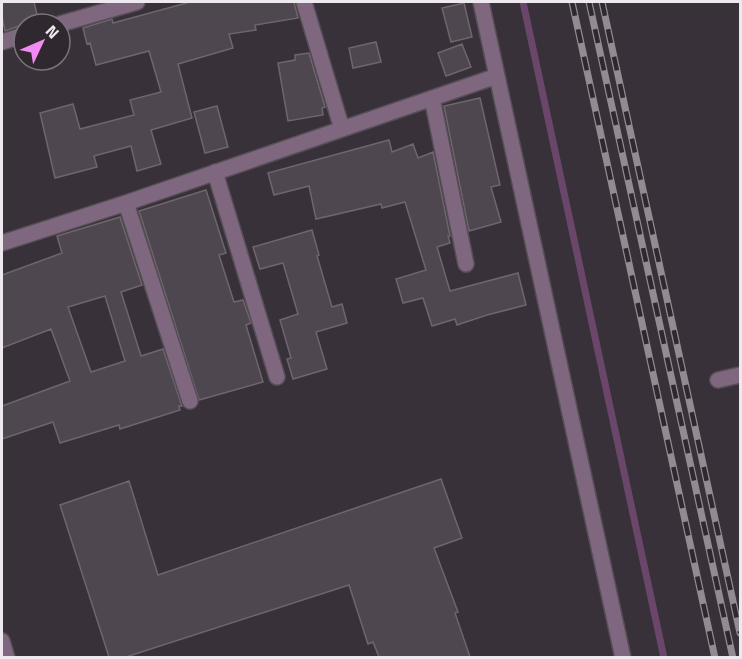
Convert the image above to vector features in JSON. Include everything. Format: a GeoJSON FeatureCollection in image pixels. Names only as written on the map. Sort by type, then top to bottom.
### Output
{"type":"FeatureCollection","features":[{"type":"Feature","properties":{"kind":"street"},"geometry":{"type":"LineString","coordinates":[[72,21],[137,2]]}},
{"type":"Feature","properties":{"kind":"street"},"geometry":{"type":"LineString","coordinates":[[304,2],[342,129]]}},
{"type":"Feature","properties":{"kind":"street"},"geometry":{"type":"LineString","coordinates":[[481,2],[623,657]]}},
{"type":"Feature","properties":{"kind":"street"},"geometry":{"type":"LineString","coordinates":[[2,243],[497,76]]}},
{"type":"Feature","properties":{"kind":"street"},"geometry":{"type":"LineString","coordinates":[[432,98],[466,264]]}},
{"type":"Feature","properties":{"kind":"street"},"geometry":{"type":"LineString","coordinates":[[215,172],[277,377]]}},
{"type":"Feature","properties":{"kind":"street"},"geometry":{"type":"LineString","coordinates":[[126,203],[190,401]]}},
{"type":"Feature","properties":{"kind":"street"},"geometry":{"type":"LineString","coordinates":[[718,380],[741,375]]}},
{"type":"Feature","properties":{"kind":"street"},"geometry":{"type":"LineString","coordinates":[[2,641],[7,657]]}},
{"type":"Feature","properties":{"kind":"building"},"geometry":{"type":"Polygon","coordinates":[[[2,2],[34,2],[36,12],[12,12],[12,28],[5,31],[2,2]]]}},
{"type":"Feature","properties":{"kind":"building"},"geometry":{"type":"Polygon","coordinates":[[[190,2],[294,2],[298,18],[255,25],[256,30],[229,34],[233,48],[178,64],[192,118],[151,130],[161,164],[137,171],[131,146],[94,156],[97,167],[55,178],[40,113],[73,104],[80,129],[134,115],[130,100],[161,92],[149,51],[96,65],[83,28],[112,19],[113,23],[190,2]]]}},
{"type":"Feature","properties":{"kind":"building"},"geometry":{"type":"Polygon","coordinates":[[[464,3],[472,37],[451,42],[442,8],[464,3]]]}},
{"type":"Feature","properties":{"kind":"building"},"geometry":{"type":"Polygon","coordinates":[[[376,42],[381,62],[353,68],[349,48],[376,42]]]}},
{"type":"Feature","properties":{"kind":"building"},"geometry":{"type":"Polygon","coordinates":[[[462,44],[471,67],[446,76],[438,53],[462,44]]]}},
{"type":"Feature","properties":{"kind":"building"},"geometry":{"type":"Polygon","coordinates":[[[309,53],[325,107],[322,108],[323,115],[288,121],[278,63],[295,60],[295,55],[309,53]]]}},
{"type":"Feature","properties":{"kind":"building"},"geometry":{"type":"Polygon","coordinates":[[[480,98],[500,185],[491,187],[501,222],[469,231],[444,106],[480,98]]]}},
{"type":"Feature","properties":{"kind":"building"},"geometry":{"type":"Polygon","coordinates":[[[217,106],[228,147],[205,153],[194,112],[217,106]]]}},
{"type":"Feature","properties":{"kind":"building"},"geometry":{"type":"Polygon","coordinates":[[[389,140],[392,152],[413,144],[418,158],[433,152],[450,236],[448,236],[450,243],[437,247],[450,291],[518,273],[526,305],[457,325],[455,319],[432,326],[423,298],[403,303],[396,279],[426,270],[405,202],[382,208],[381,204],[316,219],[309,186],[274,195],[268,173],[389,140]]]}},
{"type":"Feature","properties":{"kind":"building"},"geometry":{"type":"Polygon","coordinates":[[[206,190],[226,253],[219,255],[234,302],[243,300],[251,323],[246,325],[263,382],[199,400],[139,211],[206,190]]]}},
{"type":"Feature","properties":{"kind":"building"},"geometry":{"type":"Polygon","coordinates":[[[120,217],[142,285],[121,292],[141,356],[163,349],[182,406],[179,406],[180,410],[120,429],[119,425],[60,443],[53,422],[2,439],[2,406],[70,381],[51,329],[2,348],[2,275],[62,253],[57,236],[120,217]],[[105,296],[68,307],[91,372],[125,361],[105,296]]]}},
{"type":"Feature","properties":{"kind":"building"},"geometry":{"type":"Polygon","coordinates":[[[312,230],[332,307],[342,304],[347,323],[316,332],[327,369],[293,379],[287,359],[291,358],[280,320],[298,314],[283,263],[260,269],[253,247],[312,230]]]}},
{"type":"Feature","properties":{"kind":"building"},"geometry":{"type":"Polygon","coordinates":[[[441,479],[462,538],[434,548],[458,612],[455,613],[470,657],[379,657],[373,642],[368,644],[349,585],[126,657],[109,657],[60,505],[129,481],[158,575],[441,479]]]}},
{"type":"Feature","properties":{"kind":"waterway"},"geometry":{"type":"LineString","coordinates":[[523,2],[664,658]]}},
{"type":"Feature","properties":{"kind":"railway"},"geometry":{"type":"LineString","coordinates":[[572,2],[715,658]]}},
{"type":"Feature","properties":{"kind":"railway"},"geometry":{"type":"LineString","coordinates":[[589,2],[733,658]]}},
{"type":"Feature","properties":{"kind":"railway"},"geometry":{"type":"LineString","coordinates":[[602,2],[740,633]]}}]}
